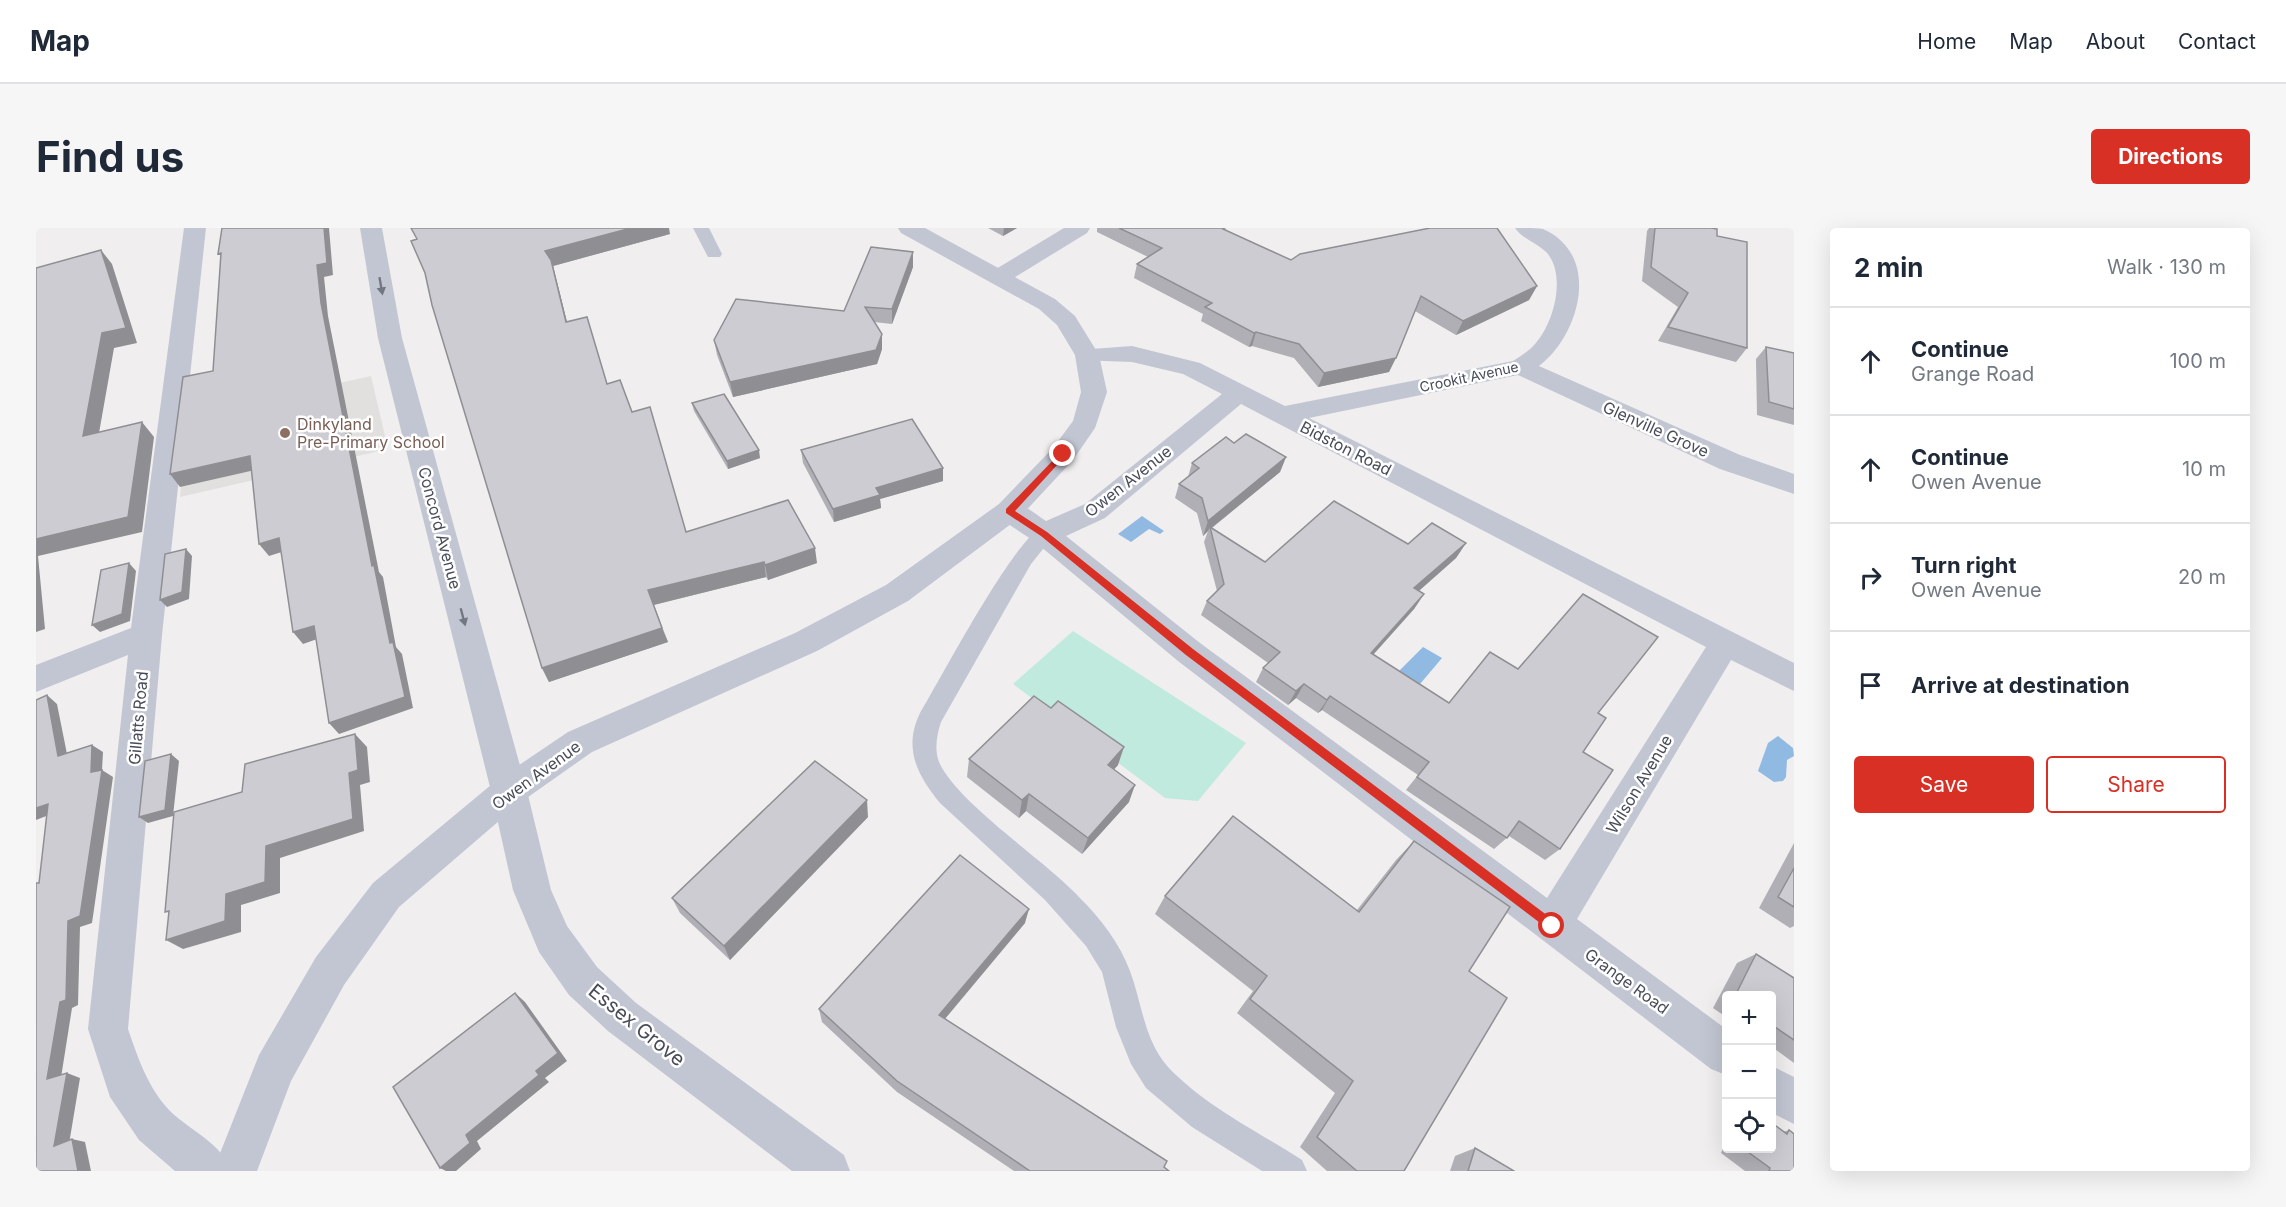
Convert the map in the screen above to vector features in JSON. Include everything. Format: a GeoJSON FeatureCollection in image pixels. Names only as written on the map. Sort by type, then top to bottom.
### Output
{"type":"FeatureCollection","features":[{"type":"Feature","properties":{"kind":"street","name":"Gillatts Road"},"geometry":{"type":"LineString","coordinates":[[195,228],[146,635],[108,1029],[125,1082],[154,1125],[210,1171]]}},
{"type":"Feature","properties":{"kind":"street","name":"Concord Avenue"},"geometry":{"type":"LineString","coordinates":[[371,228],[390,338],[509,791]]}},
{"type":"Feature","properties":{"kind":"street"},"geometry":{"type":"LineString","coordinates":[[909,228],[1047,304],[1067,321],[1087,355]]}},
{"type":"Feature","properties":{"kind":"street"},"geometry":{"type":"LineString","coordinates":[[999,277],[1079,228]]}},
{"type":"Feature","properties":{"kind":"street","name":"Crookit Avenue"},"geometry":{"type":"LineString","coordinates":[[1281,415],[1521,367],[1543,351],[1552,338],[1568,289],[1567,268],[1559,252],[1526,228]]}},
{"type":"Feature","properties":{"kind":"street","name":"Bidston Road"},"geometry":{"type":"LineString","coordinates":[[1087,355],[1132,354],[1166,360],[1191,368],[1794,678]]}},
{"type":"Feature","properties":{"kind":"street","name":"Owen Avenue"},"geometry":{"type":"LineString","coordinates":[[235,1171],[274,1070],[330,971],[386,895],[509,791],[580,742],[806,642],[897,593],[1009,511],[1063,454],[1086,422],[1094,392],[1087,355]]}},
{"type":"Feature","properties":{"kind":"street","name":"Glenville Grove"},"geometry":{"type":"LineString","coordinates":[[1521,367],[1730,462],[1794,484]]}},
{"type":"Feature","properties":{"kind":"street","name":"Owen Avenue"},"geometry":{"type":"LineString","coordinates":[[1044,534],[1095,511],[1239,393]]}},
{"type":"Feature","properties":{"kind":"street"},"geometry":{"type":"LineString","coordinates":[[1009,511],[1044,534]]}},
{"type":"Feature","properties":{"kind":"street","name":"Grange Road"},"geometry":{"type":"LineString","coordinates":[[1044,534],[1189,652],[1722,1051]]}},
{"type":"Feature","properties":{"kind":"street"},"geometry":{"type":"LineString","coordinates":[[36,679],[146,635]]}},
{"type":"Feature","properties":{"kind":"street","name":"Wilson Avenue"},"geometry":{"type":"LineString","coordinates":[[1552,926],[1725,643]]}},
{"type":"Feature","properties":{"kind":"street","name":"Essex Grove"},"geometry":{"type":"LineString","coordinates":[[509,791],[532,890],[553,939],[583,981],[622,1017],[828,1171]]}},
{"type":"Feature","properties":{"kind":"street"},"geometry":{"type":"LineString","coordinates":[[1776,1090],[1794,1103]]}},
{"type":"Feature","properties":{"kind":"lane"},"geometry":{"type":"LineString","coordinates":[[701,228],[714,254]]}},
{"type":"Feature","properties":{"kind":"lane"},"geometry":{"type":"LineString","coordinates":[[1044,534],[1023,558],[929,720],[925,735],[925,760],[939,786],[1067,902],[1091,928],[1116,971],[1135,1037],[1156,1075],[1175,1094],[1291,1171]]}},
{"type":"Feature","properties":{"kind":"shaded area","name":"Dinkyland Pre-Primary School"},"geometry":{"type":"Polygon","coordinates":[[[371,376],[388,449],[180,497],[188,417],[371,376]]]}},
{"type":"Feature","properties":{"kind":"green space"},"geometry":{"type":"Polygon","coordinates":[[[1073,631],[1246,743],[1198,801],[1165,798],[1013,684],[1073,631]]]}},
{"type":"Feature","properties":{"kind":"water"},"geometry":{"type":"Polygon","coordinates":[[[1142,516],[1164,531],[1160,534],[1149,529],[1131,542],[1118,534],[1142,516]]]}},
{"type":"Feature","properties":{"kind":"water"},"geometry":{"type":"Polygon","coordinates":[[[1423,647],[1442,658],[1420,684],[1399,671],[1423,647]]]}},
{"type":"Feature","properties":{"kind":"water"},"geometry":{"type":"Polygon","coordinates":[[[1778,736],[1793,748],[1794,756],[1787,760],[1786,777],[1783,781],[1774,782],[1758,771],[1768,743],[1778,736]]]}},
{"type":"Feature","properties":{"kind":"building"},"geometry":{"type":"Polygon","coordinates":[[[222,228],[324,228],[327,263],[317,265],[321,303],[372,566],[374,565],[390,643],[393,642],[405,697],[329,723],[314,626],[293,632],[279,538],[259,544],[250,456],[170,474],[183,377],[213,371],[221,253],[218,254],[222,228]]]}},
{"type":"Feature","properties":{"kind":"building"},"geometry":{"type":"Polygon","coordinates":[[[411,228],[631,228],[545,251],[551,260],[566,322],[587,317],[607,384],[620,380],[632,412],[650,407],[686,532],[788,500],[815,548],[765,565],[764,562],[648,590],[662,628],[542,668],[432,305],[425,273],[411,241],[417,239],[411,228]]]}},
{"type":"Feature","properties":{"kind":"building"},"geometry":{"type":"Polygon","coordinates":[[[1119,228],[1224,228],[1291,260],[1300,254],[1430,228],[1497,228],[1537,286],[1463,321],[1421,296],[1396,358],[1324,373],[1299,344],[1254,333],[1205,307],[1212,303],[1137,264],[1162,248],[1119,228]]]}},
{"type":"Feature","properties":{"kind":"building"},"geometry":{"type":"Polygon","coordinates":[[[1655,228],[1711,228],[1717,229],[1717,236],[1747,242],[1747,348],[1668,327],[1688,293],[1651,267],[1655,228]]]}},
{"type":"Feature","properties":{"kind":"building"},"geometry":{"type":"Polygon","coordinates":[[[871,247],[913,252],[892,309],[865,307],[882,334],[876,350],[730,382],[714,340],[736,299],[844,311],[871,247]]]}},
{"type":"Feature","properties":{"kind":"building"},"geometry":{"type":"Polygon","coordinates":[[[101,250],[126,328],[102,333],[83,436],[142,422],[128,517],[36,539],[36,268],[101,250]]]}},
{"type":"Feature","properties":{"kind":"building"},"geometry":{"type":"Polygon","coordinates":[[[1766,347],[1794,353],[1794,409],[1769,402],[1766,347]]]}},
{"type":"Feature","properties":{"kind":"building"},"geometry":{"type":"Polygon","coordinates":[[[724,394],[759,450],[727,461],[692,403],[724,394]]]}},
{"type":"Feature","properties":{"kind":"building"},"geometry":{"type":"Polygon","coordinates":[[[912,419],[943,468],[876,488],[880,495],[833,509],[801,450],[912,419]]]}},
{"type":"Feature","properties":{"kind":"building"},"geometry":{"type":"Polygon","coordinates":[[[1246,434],[1286,457],[1208,521],[1202,498],[1179,484],[1199,468],[1192,463],[1226,437],[1234,443],[1246,434]]]}},
{"type":"Feature","properties":{"kind":"building"},"geometry":{"type":"Polygon","coordinates":[[[1334,501],[1408,544],[1432,523],[1466,543],[1414,588],[1424,594],[1371,653],[1449,703],[1490,652],[1518,669],[1583,594],[1658,637],[1598,713],[1606,718],[1583,752],[1613,770],[1560,849],[1519,821],[1507,838],[1417,777],[1429,762],[1330,696],[1327,700],[1304,684],[1296,691],[1263,668],[1280,652],[1207,601],[1224,584],[1210,527],[1265,562],[1334,501]]]}},
{"type":"Feature","properties":{"kind":"building"},"geometry":{"type":"Polygon","coordinates":[[[186,549],[182,592],[160,600],[165,554],[186,549]]]}},
{"type":"Feature","properties":{"kind":"building"},"geometry":{"type":"Polygon","coordinates":[[[129,563],[122,614],[92,625],[101,570],[129,563]]]}},
{"type":"Feature","properties":{"kind":"building"},"geometry":{"type":"Polygon","coordinates":[[[47,695],[58,756],[92,745],[91,772],[102,770],[80,916],[68,921],[66,1000],[60,1002],[47,1079],[67,1073],[54,1146],[72,1139],[78,1171],[36,1171],[36,883],[39,883],[48,804],[36,808],[36,700],[47,695]]]}},
{"type":"Feature","properties":{"kind":"building"},"geometry":{"type":"Polygon","coordinates":[[[1034,696],[1051,708],[1058,701],[1124,747],[1108,765],[1135,785],[1088,838],[1029,794],[1022,800],[969,759],[1034,696]]]}},
{"type":"Feature","properties":{"kind":"building"},"geometry":{"type":"Polygon","coordinates":[[[355,734],[358,770],[349,773],[353,819],[266,846],[265,882],[226,894],[225,921],[166,940],[169,911],[165,912],[174,812],[242,792],[245,764],[355,734]]]}},
{"type":"Feature","properties":{"kind":"building"},"geometry":{"type":"Polygon","coordinates":[[[171,754],[165,810],[139,817],[145,761],[171,754]]]}},
{"type":"Feature","properties":{"kind":"building"},"geometry":{"type":"Polygon","coordinates":[[[815,761],[867,800],[724,946],[672,898],[815,761]]]}},
{"type":"Feature","properties":{"kind":"building"},"geometry":{"type":"Polygon","coordinates":[[[1233,816],[1359,912],[1414,841],[1510,907],[1469,971],[1507,998],[1404,1171],[1357,1171],[1317,1137],[1353,1081],[1250,999],[1267,976],[1165,896],[1233,816]]]}},
{"type":"Feature","properties":{"kind":"building"},"geometry":{"type":"Polygon","coordinates":[[[960,855],[1029,909],[939,1015],[1167,1161],[1164,1167],[1169,1171],[1030,1171],[897,1081],[819,1009],[960,855]]]}},
{"type":"Feature","properties":{"kind":"building"},"geometry":{"type":"Polygon","coordinates":[[[1794,868],[1794,907],[1778,897],[1794,868]]]}},
{"type":"Feature","properties":{"kind":"building"},"geometry":{"type":"Polygon","coordinates":[[[1756,954],[1794,978],[1794,1040],[1776,1028],[1776,991],[1738,991],[1756,954]]]}},
{"type":"Feature","properties":{"kind":"building"},"geometry":{"type":"Polygon","coordinates":[[[515,993],[558,1053],[536,1071],[539,1075],[466,1135],[470,1143],[440,1168],[393,1087],[515,993]]]}},
{"type":"Feature","properties":{"kind":"building"},"geometry":{"type":"Polygon","coordinates":[[[1776,1126],[1787,1134],[1789,1130],[1794,1134],[1794,1171],[1769,1171],[1770,1168],[1749,1153],[1776,1153],[1776,1126]]]}},
{"type":"Feature","properties":{"kind":"building"},"geometry":{"type":"Polygon","coordinates":[[[1475,1148],[1514,1171],[1468,1171],[1475,1148]]]}},
{"type":"Feature","properties":{"kind":"place","name":"Dinkyland Pre-Primary School"},"geometry":{"type":"Point","coordinates":[285,433]}},
{"type":"Feature","properties":{"kind":"route"},"geometry":{"type":"LineString","coordinates":[[1063,454],[1009,511],[1039,533],[1044,534],[1189,652],[1552,926]]}}]}
